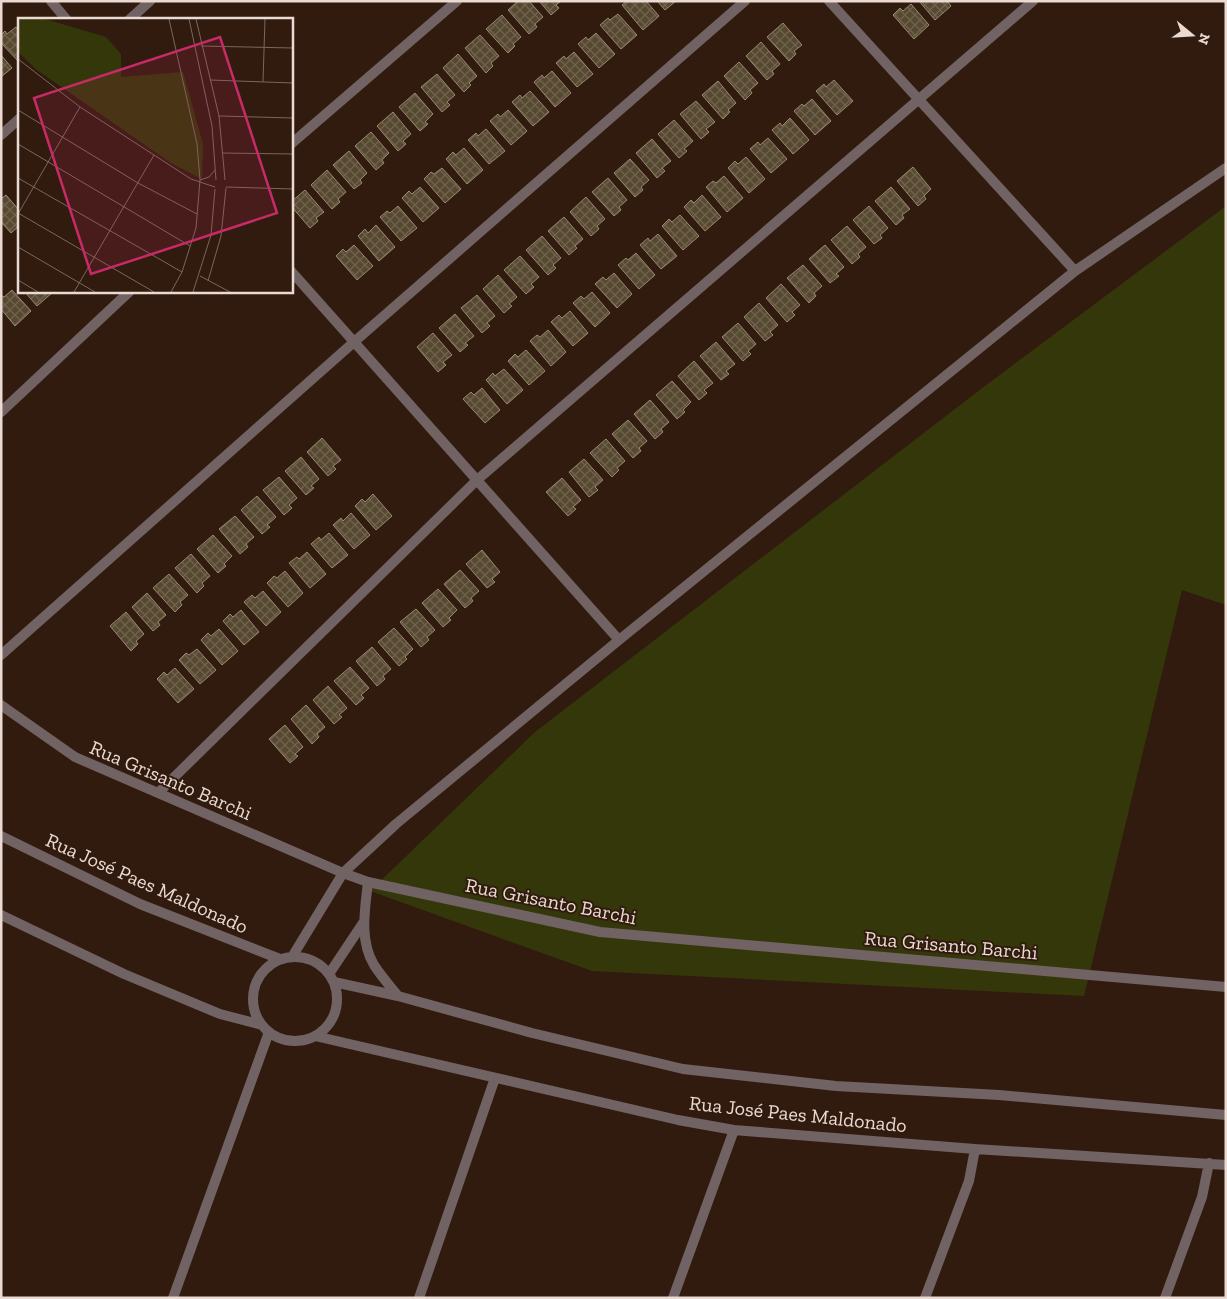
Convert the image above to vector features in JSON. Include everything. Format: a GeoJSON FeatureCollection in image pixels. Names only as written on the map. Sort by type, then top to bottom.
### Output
{"type":"FeatureCollection","features":[{"type":"Feature","properties":{"kind":"street"},"geometry":{"type":"LineString","coordinates":[[51,1],[65,18]]}},
{"type":"Feature","properties":{"kind":"street"},"geometry":{"type":"LineString","coordinates":[[131,18],[150,1]]}},
{"type":"Feature","properties":{"kind":"street"},"geometry":{"type":"LineString","coordinates":[[292,143],[457,1]]}},
{"type":"Feature","properties":{"kind":"street"},"geometry":{"type":"LineString","coordinates":[[1,655],[354,342],[745,1]]}},
{"type":"Feature","properties":{"kind":"street"},"geometry":{"type":"LineString","coordinates":[[829,1],[1075,271]]}},
{"type":"Feature","properties":{"kind":"street"},"geometry":{"type":"LineString","coordinates":[[158,793],[477,480],[1033,1]]}},
{"type":"Feature","properties":{"kind":"street"},"geometry":{"type":"LineString","coordinates":[[1,134],[18,120]]}},
{"type":"Feature","properties":{"kind":"street"},"geometry":{"type":"LineString","coordinates":[[292,957],[343,873],[396,824],[619,640],[1075,271],[1226,168]]}},
{"type":"Feature","properties":{"kind":"street"},"geometry":{"type":"LineString","coordinates":[[292,272],[619,640]]}},
{"type":"Feature","properties":{"kind":"street"},"geometry":{"type":"LineString","coordinates":[[1,412],[129,292]]}},
{"type":"Feature","properties":{"kind":"street","name":"Rua Grisanto Barchi"},"geometry":{"type":"LineString","coordinates":[[1,705],[75,757],[343,873],[368,882],[600,932],[1226,987]]}},
{"type":"Feature","properties":{"kind":"street","name":"Rua José Paes Maldonado"},"geometry":{"type":"LineString","coordinates":[[1,836],[140,904],[280,959]]}},
{"type":"Feature","properties":{"kind":"street"},"geometry":{"type":"LineString","coordinates":[[368,882],[364,923],[366,943],[374,964],[398,996]]}},
{"type":"Feature","properties":{"kind":"street","name":"Rua José Paes Maldonado"},"geometry":{"type":"LineString","coordinates":[[1,916],[124,974],[220,1014],[266,1028]]}},
{"type":"Feature","properties":{"kind":"street"},"geometry":{"type":"LineString","coordinates":[[315,1036],[326,1028],[333,1018],[337,1006],[337,993],[332,978],[364,923]]}},
{"type":"Feature","properties":{"kind":"street","name":"Rua José Paes Maldonado"},"geometry":{"type":"LineString","coordinates":[[1226,1115],[999,1095],[836,1086],[683,1069],[532,1033],[332,978],[316,962],[304,957],[280,959],[261,974],[256,985],[254,1006],[256,1016],[278,1038],[290,1041],[303,1040],[315,1036],[678,1120],[734,1130],[975,1149],[1226,1165]]}},
{"type":"Feature","properties":{"kind":"street"},"geometry":{"type":"LineString","coordinates":[[173,1298],[266,1028]]}},
{"type":"Feature","properties":{"kind":"street"},"geometry":{"type":"LineString","coordinates":[[419,1298],[495,1078]]}},
{"type":"Feature","properties":{"kind":"street"},"geometry":{"type":"LineString","coordinates":[[673,1298],[734,1130]]}},
{"type":"Feature","properties":{"kind":"street"},"geometry":{"type":"LineString","coordinates":[[925,1298],[969,1181],[975,1149]]}},
{"type":"Feature","properties":{"kind":"street"},"geometry":{"type":"LineString","coordinates":[[1166,1298],[1202,1197],[1208,1163]]}},
{"type":"Feature","properties":{"kind":"green space"},"geometry":{"type":"Polygon","coordinates":[[[1226,206],[1226,605],[1182,590],[1084,996],[592,971],[370,891],[535,732],[977,392],[1226,206]]]}},
{"type":"Feature","properties":{"kind":"building"},"geometry":{"type":"Polygon","coordinates":[[[518,1],[529,1],[543,17],[535,24],[537,27],[529,34],[508,10],[518,1]]]}},
{"type":"Feature","properties":{"kind":"building"},"geometry":{"type":"Polygon","coordinates":[[[539,1],[561,1],[556,5],[559,8],[551,15],[539,1]]]}},
{"type":"Feature","properties":{"kind":"building"},"geometry":{"type":"Polygon","coordinates":[[[627,1],[646,1],[659,16],[643,30],[622,5],[627,1]]]}},
{"type":"Feature","properties":{"kind":"building"},"geometry":{"type":"Polygon","coordinates":[[[657,1],[676,1],[665,10],[657,1]]]}},
{"type":"Feature","properties":{"kind":"building"},"geometry":{"type":"Polygon","coordinates":[[[919,1],[947,1],[951,6],[935,20],[919,1]]]}},
{"type":"Feature","properties":{"kind":"building"},"geometry":{"type":"Polygon","coordinates":[[[911,4],[929,25],[914,39],[893,15],[900,8],[903,11],[911,4]]]}},
{"type":"Feature","properties":{"kind":"building"},"geometry":{"type":"Polygon","coordinates":[[[618,14],[637,35],[621,49],[600,25],[608,18],[610,20],[618,14]]]}},
{"type":"Feature","properties":{"kind":"building"},"geometry":{"type":"Polygon","coordinates":[[[502,15],[521,37],[513,44],[515,46],[508,53],[486,29],[502,15]]]}},
{"type":"Feature","properties":{"kind":"building"},"geometry":{"type":"Polygon","coordinates":[[[783,23],[802,45],[794,51],[796,54],[789,61],[767,37],[783,23]]]}},
{"type":"Feature","properties":{"kind":"building"},"geometry":{"type":"Polygon","coordinates":[[[16,27],[18,30],[18,61],[1,43],[1,35],[5,31],[7,34],[16,27]]]}},
{"type":"Feature","properties":{"kind":"building"},"geometry":{"type":"Polygon","coordinates":[[[596,33],[615,54],[599,68],[578,44],[586,37],[588,40],[596,33]]]}},
{"type":"Feature","properties":{"kind":"building"},"geometry":{"type":"Polygon","coordinates":[[[480,35],[499,56],[491,63],[493,66],[486,73],[465,48],[480,35]]]}},
{"type":"Feature","properties":{"kind":"building"},"geometry":{"type":"Polygon","coordinates":[[[761,42],[780,64],[772,71],[774,74],[767,80],[746,56],[761,42]]]}},
{"type":"Feature","properties":{"kind":"building"},"geometry":{"type":"Polygon","coordinates":[[[574,52],[593,74],[577,87],[556,63],[564,56],[566,59],[574,52]]]}},
{"type":"Feature","properties":{"kind":"building"},"geometry":{"type":"Polygon","coordinates":[[[458,54],[477,76],[469,83],[471,85],[464,92],[443,68],[458,54]]]}},
{"type":"Feature","properties":{"kind":"building"},"geometry":{"type":"Polygon","coordinates":[[[1,55],[12,68],[1,77],[1,55]]]}},
{"type":"Feature","properties":{"kind":"building"},"geometry":{"type":"Polygon","coordinates":[[[739,62],[758,83],[750,90],[752,93],[745,100],[724,76],[739,62]]]}},
{"type":"Feature","properties":{"kind":"building"},"geometry":{"type":"Polygon","coordinates":[[[552,71],[571,93],[555,107],[534,82],[542,75],[544,78],[552,71]]]}},
{"type":"Feature","properties":{"kind":"building"},"geometry":{"type":"Polygon","coordinates":[[[437,74],[455,95],[447,102],[450,105],[442,112],[421,87],[437,74]]]}},
{"type":"Feature","properties":{"kind":"building"},"geometry":{"type":"Polygon","coordinates":[[[834,80],[853,101],[837,115],[816,91],[824,84],[826,87],[834,80]]]}},
{"type":"Feature","properties":{"kind":"building"},"geometry":{"type":"Polygon","coordinates":[[[718,81],[736,103],[728,110],[730,112],[723,119],[702,95],[718,81]]]}},
{"type":"Feature","properties":{"kind":"building"},"geometry":{"type":"Polygon","coordinates":[[[530,91],[549,112],[533,126],[512,102],[520,95],[522,98],[530,91]]]}},
{"type":"Feature","properties":{"kind":"building"},"geometry":{"type":"Polygon","coordinates":[[[415,93],[433,114],[425,122],[428,124],[420,131],[399,107],[415,93]]]}},
{"type":"Feature","properties":{"kind":"building"},"geometry":{"type":"Polygon","coordinates":[[[812,99],[831,121],[815,135],[794,111],[812,99]]]}},
{"type":"Feature","properties":{"kind":"building"},"geometry":{"type":"Polygon","coordinates":[[[696,101],[715,122],[706,129],[709,132],[701,139],[680,114],[696,101]]]}},
{"type":"Feature","properties":{"kind":"building"},"geometry":{"type":"Polygon","coordinates":[[[508,110],[527,131],[511,145],[490,121],[498,114],[500,117],[508,110]]]}},
{"type":"Feature","properties":{"kind":"building"},"geometry":{"type":"Polygon","coordinates":[[[393,112],[411,134],[403,141],[406,144],[398,151],[377,126],[393,112]]]}},
{"type":"Feature","properties":{"kind":"building"},"geometry":{"type":"Polygon","coordinates":[[[790,118],[809,140],[793,154],[772,130],[780,123],[782,126],[790,118]]]}},
{"type":"Feature","properties":{"kind":"building"},"geometry":{"type":"Polygon","coordinates":[[[674,120],[693,141],[684,149],[687,151],[679,158],[658,134],[674,120]]]}},
{"type":"Feature","properties":{"kind":"building"},"geometry":{"type":"Polygon","coordinates":[[[486,129],[505,151],[489,164],[468,140],[476,133],[478,136],[486,129]]]}},
{"type":"Feature","properties":{"kind":"building"},"geometry":{"type":"Polygon","coordinates":[[[371,132],[389,153],[382,160],[384,163],[376,170],[355,146],[371,132]]]}},
{"type":"Feature","properties":{"kind":"building"},"geometry":{"type":"Polygon","coordinates":[[[768,138],[787,159],[771,173],[750,149],[758,142],[760,145],[768,138]]]}},
{"type":"Feature","properties":{"kind":"building"},"geometry":{"type":"Polygon","coordinates":[[[652,139],[671,161],[662,168],[665,171],[657,178],[636,153],[652,139]]]}},
{"type":"Feature","properties":{"kind":"building"},"geometry":{"type":"Polygon","coordinates":[[[464,148],[483,170],[467,184],[446,159],[453,152],[456,155],[464,148]]]}},
{"type":"Feature","properties":{"kind":"building"},"geometry":{"type":"Polygon","coordinates":[[[349,151],[367,173],[360,180],[362,183],[354,189],[333,165],[349,151]]]}},
{"type":"Feature","properties":{"kind":"building"},"geometry":{"type":"Polygon","coordinates":[[[746,157],[765,179],[749,193],[728,168],[735,161],[738,164],[746,157]]]}},
{"type":"Feature","properties":{"kind":"building"},"geometry":{"type":"Polygon","coordinates":[[[630,159],[649,180],[641,187],[643,190],[635,197],[614,173],[630,159]]]}},
{"type":"Feature","properties":{"kind":"building"},"geometry":{"type":"Polygon","coordinates":[[[913,167],[931,189],[924,196],[926,199],[918,206],[897,181],[913,167]]]}},
{"type":"Feature","properties":{"kind":"building"},"geometry":{"type":"Polygon","coordinates":[[[442,168],[461,189],[445,203],[424,179],[431,172],[434,174],[442,168]]]}},
{"type":"Feature","properties":{"kind":"building"},"geometry":{"type":"Polygon","coordinates":[[[327,170],[346,192],[338,199],[340,202],[332,209],[311,185],[327,170]]]}},
{"type":"Feature","properties":{"kind":"building"},"geometry":{"type":"Polygon","coordinates":[[[724,176],[743,198],[727,212],[706,187],[713,181],[716,183],[724,176]]]}},
{"type":"Feature","properties":{"kind":"building"},"geometry":{"type":"Polygon","coordinates":[[[608,178],[627,200],[619,207],[621,210],[614,216],[592,192],[608,178]]]}},
{"type":"Feature","properties":{"kind":"building"},"geometry":{"type":"Polygon","coordinates":[[[420,187],[439,208],[423,222],[402,198],[409,191],[412,194],[420,187]]]}},
{"type":"Feature","properties":{"kind":"building"},"geometry":{"type":"Polygon","coordinates":[[[891,187],[910,209],[902,215],[904,218],[896,225],[875,201],[891,187]]]}},
{"type":"Feature","properties":{"kind":"building"},"geometry":{"type":"Polygon","coordinates":[[[305,190],[324,212],[316,218],[318,221],[310,228],[292,207],[292,201],[305,190]]]}},
{"type":"Feature","properties":{"kind":"building"},"geometry":{"type":"Polygon","coordinates":[[[6,195],[18,209],[18,227],[11,233],[1,222],[1,199],[6,195]]]}},
{"type":"Feature","properties":{"kind":"building"},"geometry":{"type":"Polygon","coordinates":[[[702,195],[721,217],[705,231],[684,207],[691,200],[694,203],[702,195]]]}},
{"type":"Feature","properties":{"kind":"building"},"geometry":{"type":"Polygon","coordinates":[[[586,197],[605,219],[597,226],[599,229],[591,236],[570,212],[586,197]]]}},
{"type":"Feature","properties":{"kind":"building"},"geometry":{"type":"Polygon","coordinates":[[[398,206],[417,228],[401,241],[380,217],[387,211],[390,213],[398,206]]]}},
{"type":"Feature","properties":{"kind":"building"},"geometry":{"type":"Polygon","coordinates":[[[869,206],[888,228],[880,235],[882,238],[874,244],[853,220],[869,206]]]}},
{"type":"Feature","properties":{"kind":"building"},"geometry":{"type":"Polygon","coordinates":[[[680,215],[699,236],[683,250],[662,226],[669,219],[672,222],[680,215]]]}},
{"type":"Feature","properties":{"kind":"building"},"geometry":{"type":"Polygon","coordinates":[[[564,217],[583,239],[569,255],[548,231],[564,217]]]}},
{"type":"Feature","properties":{"kind":"building"},"geometry":{"type":"Polygon","coordinates":[[[376,225],[395,247],[379,261],[358,236],[365,229],[368,233],[376,225]]]}},
{"type":"Feature","properties":{"kind":"building"},"geometry":{"type":"Polygon","coordinates":[[[847,226],[866,247],[858,254],[860,257],[852,264],[831,240],[847,226]]]}},
{"type":"Feature","properties":{"kind":"building"},"geometry":{"type":"Polygon","coordinates":[[[658,234],[677,256],[661,269],[640,245],[648,238],[650,241],[658,234]]]}},
{"type":"Feature","properties":{"kind":"building"},"geometry":{"type":"Polygon","coordinates":[[[542,236],[561,258],[553,265],[556,268],[548,275],[526,250],[542,236]]]}},
{"type":"Feature","properties":{"kind":"building"},"geometry":{"type":"Polygon","coordinates":[[[354,245],[373,266],[357,280],[336,256],[343,249],[346,252],[354,245]]]}},
{"type":"Feature","properties":{"kind":"building"},"geometry":{"type":"Polygon","coordinates":[[[825,245],[844,267],[836,274],[839,276],[830,283],[809,259],[825,245]]]}},
{"type":"Feature","properties":{"kind":"building"},"geometry":{"type":"Polygon","coordinates":[[[636,253],[655,275],[639,289],[618,265],[636,253]]]}},
{"type":"Feature","properties":{"kind":"building"},"geometry":{"type":"Polygon","coordinates":[[[520,256],[539,277],[531,284],[534,287],[526,294],[504,270],[520,256]]]}},
{"type":"Feature","properties":{"kind":"building"},"geometry":{"type":"Polygon","coordinates":[[[803,265],[822,286],[814,293],[816,296],[809,303],[787,278],[803,265]]]}},
{"type":"Feature","properties":{"kind":"building"},"geometry":{"type":"Polygon","coordinates":[[[614,273],[632,294],[617,308],[595,284],[603,277],[606,280],[614,273]]]}},
{"type":"Feature","properties":{"kind":"building"},"geometry":{"type":"Polygon","coordinates":[[[498,275],[517,297],[509,304],[512,306],[504,313],[483,289],[498,275]]]}},
{"type":"Feature","properties":{"kind":"building"},"geometry":{"type":"Polygon","coordinates":[[[781,284],[800,305],[792,312],[795,315],[787,322],[766,298],[781,284]]]}},
{"type":"Feature","properties":{"kind":"building"},"geometry":{"type":"Polygon","coordinates":[[[12,290],[31,311],[15,326],[1,309],[1,295],[4,297],[12,290]]]}},
{"type":"Feature","properties":{"kind":"building"},"geometry":{"type":"Polygon","coordinates":[[[25,292],[53,292],[37,306],[25,292]]]}},
{"type":"Feature","properties":{"kind":"building"},"geometry":{"type":"Polygon","coordinates":[[[592,292],[610,313],[595,327],[573,303],[581,296],[584,299],[592,292]]]}},
{"type":"Feature","properties":{"kind":"building"},"geometry":{"type":"Polygon","coordinates":[[[477,295],[495,316],[487,323],[490,326],[482,333],[461,308],[477,295]]]}},
{"type":"Feature","properties":{"kind":"building"},"geometry":{"type":"Polygon","coordinates":[[[759,303],[778,325],[770,332],[773,335],[765,341],[744,317],[759,303]]]}},
{"type":"Feature","properties":{"kind":"building"},"geometry":{"type":"Polygon","coordinates":[[[570,311],[588,333],[573,346],[551,322],[559,315],[562,318],[570,311]]]}},
{"type":"Feature","properties":{"kind":"building"},"geometry":{"type":"Polygon","coordinates":[[[455,314],[474,336],[465,343],[468,345],[460,352],[439,328],[455,314]]]}},
{"type":"Feature","properties":{"kind":"building"},"geometry":{"type":"Polygon","coordinates":[[[738,323],[756,344],[748,351],[751,354],[743,361],[722,337],[738,323]]]}},
{"type":"Feature","properties":{"kind":"building"},"geometry":{"type":"Polygon","coordinates":[[[548,330],[566,352],[551,366],[530,341],[537,335],[540,337],[548,330]]]}},
{"type":"Feature","properties":{"kind":"building"},"geometry":{"type":"Polygon","coordinates":[[[433,333],[452,355],[443,362],[446,365],[438,372],[417,347],[433,333]]]}},
{"type":"Feature","properties":{"kind":"building"},"geometry":{"type":"Polygon","coordinates":[[[716,342],[735,364],[726,371],[729,374],[721,380],[700,356],[716,342]]]}},
{"type":"Feature","properties":{"kind":"building"},"geometry":{"type":"Polygon","coordinates":[[[526,350],[545,371],[529,385],[508,361],[515,354],[518,357],[526,350]]]}},
{"type":"Feature","properties":{"kind":"building"},"geometry":{"type":"Polygon","coordinates":[[[694,361],[713,383],[704,390],[707,393],[699,400],[678,376],[694,361]]]}},
{"type":"Feature","properties":{"kind":"building"},"geometry":{"type":"Polygon","coordinates":[[[504,369],[523,390],[507,404],[486,380],[493,373],[495,376],[504,369]]]}},
{"type":"Feature","properties":{"kind":"building"},"geometry":{"type":"Polygon","coordinates":[[[672,381],[691,402],[683,410],[685,412],[677,419],[656,395],[672,381]]]}},
{"type":"Feature","properties":{"kind":"building"},"geometry":{"type":"Polygon","coordinates":[[[482,388],[500,410],[485,423],[463,399],[471,392],[474,395],[482,388]]]}},
{"type":"Feature","properties":{"kind":"building"},"geometry":{"type":"Polygon","coordinates":[[[650,400],[669,422],[661,429],[663,432],[655,439],[634,414],[650,400]]]}},
{"type":"Feature","properties":{"kind":"building"},"geometry":{"type":"Polygon","coordinates":[[[628,420],[647,441],[639,448],[641,451],[633,458],[612,434],[628,420]]]}},
{"type":"Feature","properties":{"kind":"building"},"geometry":{"type":"Polygon","coordinates":[[[322,438],[341,460],[333,466],[336,469],[328,476],[307,452],[322,438]]]}},
{"type":"Feature","properties":{"kind":"building"},"geometry":{"type":"Polygon","coordinates":[[[606,439],[625,461],[617,468],[619,470],[612,477],[590,453],[606,439]]]}},
{"type":"Feature","properties":{"kind":"building"},"geometry":{"type":"Polygon","coordinates":[[[301,457],[319,479],[311,486],[314,488],[306,495],[285,471],[301,457]]]}},
{"type":"Feature","properties":{"kind":"building"},"geometry":{"type":"Polygon","coordinates":[[[584,459],[603,480],[595,487],[598,490],[589,497],[569,472],[584,459]]]}},
{"type":"Feature","properties":{"kind":"building"},"geometry":{"type":"Polygon","coordinates":[[[279,477],[297,498],[289,505],[292,508],[284,515],[263,490],[279,477]]]}},
{"type":"Feature","properties":{"kind":"building"},"geometry":{"type":"Polygon","coordinates":[[[562,478],[581,500],[573,507],[576,509],[568,516],[546,492],[562,478]]]}},
{"type":"Feature","properties":{"kind":"building"},"geometry":{"type":"Polygon","coordinates":[[[373,494],[392,516],[376,530],[355,506],[362,499],[365,502],[373,494]]]}},
{"type":"Feature","properties":{"kind":"building"},"geometry":{"type":"Polygon","coordinates":[[[257,496],[276,517],[267,525],[270,527],[262,534],[241,510],[257,496]]]}},
{"type":"Feature","properties":{"kind":"building"},"geometry":{"type":"Polygon","coordinates":[[[351,513],[370,535],[354,549],[333,525],[341,518],[343,521],[351,513]]]}},
{"type":"Feature","properties":{"kind":"building"},"geometry":{"type":"Polygon","coordinates":[[[235,516],[254,537],[246,544],[248,547],[240,554],[219,529],[235,516]]]}},
{"type":"Feature","properties":{"kind":"building"},"geometry":{"type":"Polygon","coordinates":[[[329,533],[348,555],[332,568],[311,544],[319,537],[321,540],[329,533]]]}},
{"type":"Feature","properties":{"kind":"building"},"geometry":{"type":"Polygon","coordinates":[[[213,535],[232,556],[224,564],[226,566],[218,573],[197,549],[213,535]]]}},
{"type":"Feature","properties":{"kind":"building"},"geometry":{"type":"Polygon","coordinates":[[[482,550],[500,572],[492,579],[495,582],[487,588],[466,564],[482,550]]]}},
{"type":"Feature","properties":{"kind":"building"},"geometry":{"type":"Polygon","coordinates":[[[307,552],[326,574],[310,588],[289,563],[297,557],[299,559],[307,552]]]}},
{"type":"Feature","properties":{"kind":"building"},"geometry":{"type":"Polygon","coordinates":[[[191,554],[210,576],[202,583],[204,586],[197,593],[175,568],[191,554]]]}},
{"type":"Feature","properties":{"kind":"building"},"geometry":{"type":"Polygon","coordinates":[[[460,570],[479,591],[471,598],[473,601],[465,608],[444,584],[460,570]]]}},
{"type":"Feature","properties":{"kind":"building"},"geometry":{"type":"Polygon","coordinates":[[[285,571],[303,593],[288,607],[267,583],[274,576],[277,578],[285,571]]]}},
{"type":"Feature","properties":{"kind":"building"},"geometry":{"type":"Polygon","coordinates":[[[169,574],[188,595],[180,602],[182,605],[175,612],[153,588],[169,574]]]}},
{"type":"Feature","properties":{"kind":"building"},"geometry":{"type":"Polygon","coordinates":[[[438,589],[457,610],[449,618],[451,620],[443,627],[422,603],[438,589]]]}},
{"type":"Feature","properties":{"kind":"building"},"geometry":{"type":"Polygon","coordinates":[[[263,591],[281,612],[266,626],[244,602],[252,595],[255,598],[263,591]]]}},
{"type":"Feature","properties":{"kind":"building"},"geometry":{"type":"Polygon","coordinates":[[[147,593],[166,615],[158,622],[160,625],[153,631],[132,607],[147,593]]]}},
{"type":"Feature","properties":{"kind":"building"},"geometry":{"type":"Polygon","coordinates":[[[416,609],[435,630],[427,637],[429,640],[421,647],[400,622],[416,609]]]}},
{"type":"Feature","properties":{"kind":"building"},"geometry":{"type":"Polygon","coordinates":[[[241,610],[259,632],[244,645],[223,621],[230,614],[233,617],[241,610]]]}},
{"type":"Feature","properties":{"kind":"building"},"geometry":{"type":"Polygon","coordinates":[[[126,612],[144,634],[136,641],[138,644],[131,651],[110,626],[126,612]]]}},
{"type":"Feature","properties":{"kind":"building"},"geometry":{"type":"Polygon","coordinates":[[[394,628],[413,649],[405,657],[407,659],[399,666],[378,642],[394,628]]]}},
{"type":"Feature","properties":{"kind":"building"},"geometry":{"type":"Polygon","coordinates":[[[219,629],[238,651],[222,665],[201,640],[208,633],[211,636],[219,629]]]}},
{"type":"Feature","properties":{"kind":"building"},"geometry":{"type":"Polygon","coordinates":[[[372,647],[391,669],[383,676],[385,679],[377,686],[356,661],[372,647]]]}},
{"type":"Feature","properties":{"kind":"building"},"geometry":{"type":"Polygon","coordinates":[[[197,649],[216,670],[200,684],[179,660],[186,653],[189,655],[197,649]]]}},
{"type":"Feature","properties":{"kind":"building"},"geometry":{"type":"Polygon","coordinates":[[[350,667],[369,688],[361,695],[364,698],[356,705],[334,681],[350,667]]]}},
{"type":"Feature","properties":{"kind":"building"},"geometry":{"type":"Polygon","coordinates":[[[175,668],[194,689],[178,703],[157,679],[164,672],[167,675],[175,668]]]}},
{"type":"Feature","properties":{"kind":"building"},"geometry":{"type":"Polygon","coordinates":[[[328,686],[347,708],[339,715],[342,717],[334,724],[313,700],[328,686]]]}},
{"type":"Feature","properties":{"kind":"building"},"geometry":{"type":"Polygon","coordinates":[[[306,705],[325,727],[317,734],[319,737],[312,744],[291,719],[306,705]]]}},
{"type":"Feature","properties":{"kind":"building"},"geometry":{"type":"Polygon","coordinates":[[[285,725],[303,747],[295,754],[298,756],[290,763],[269,739],[285,725]]]}}]}
